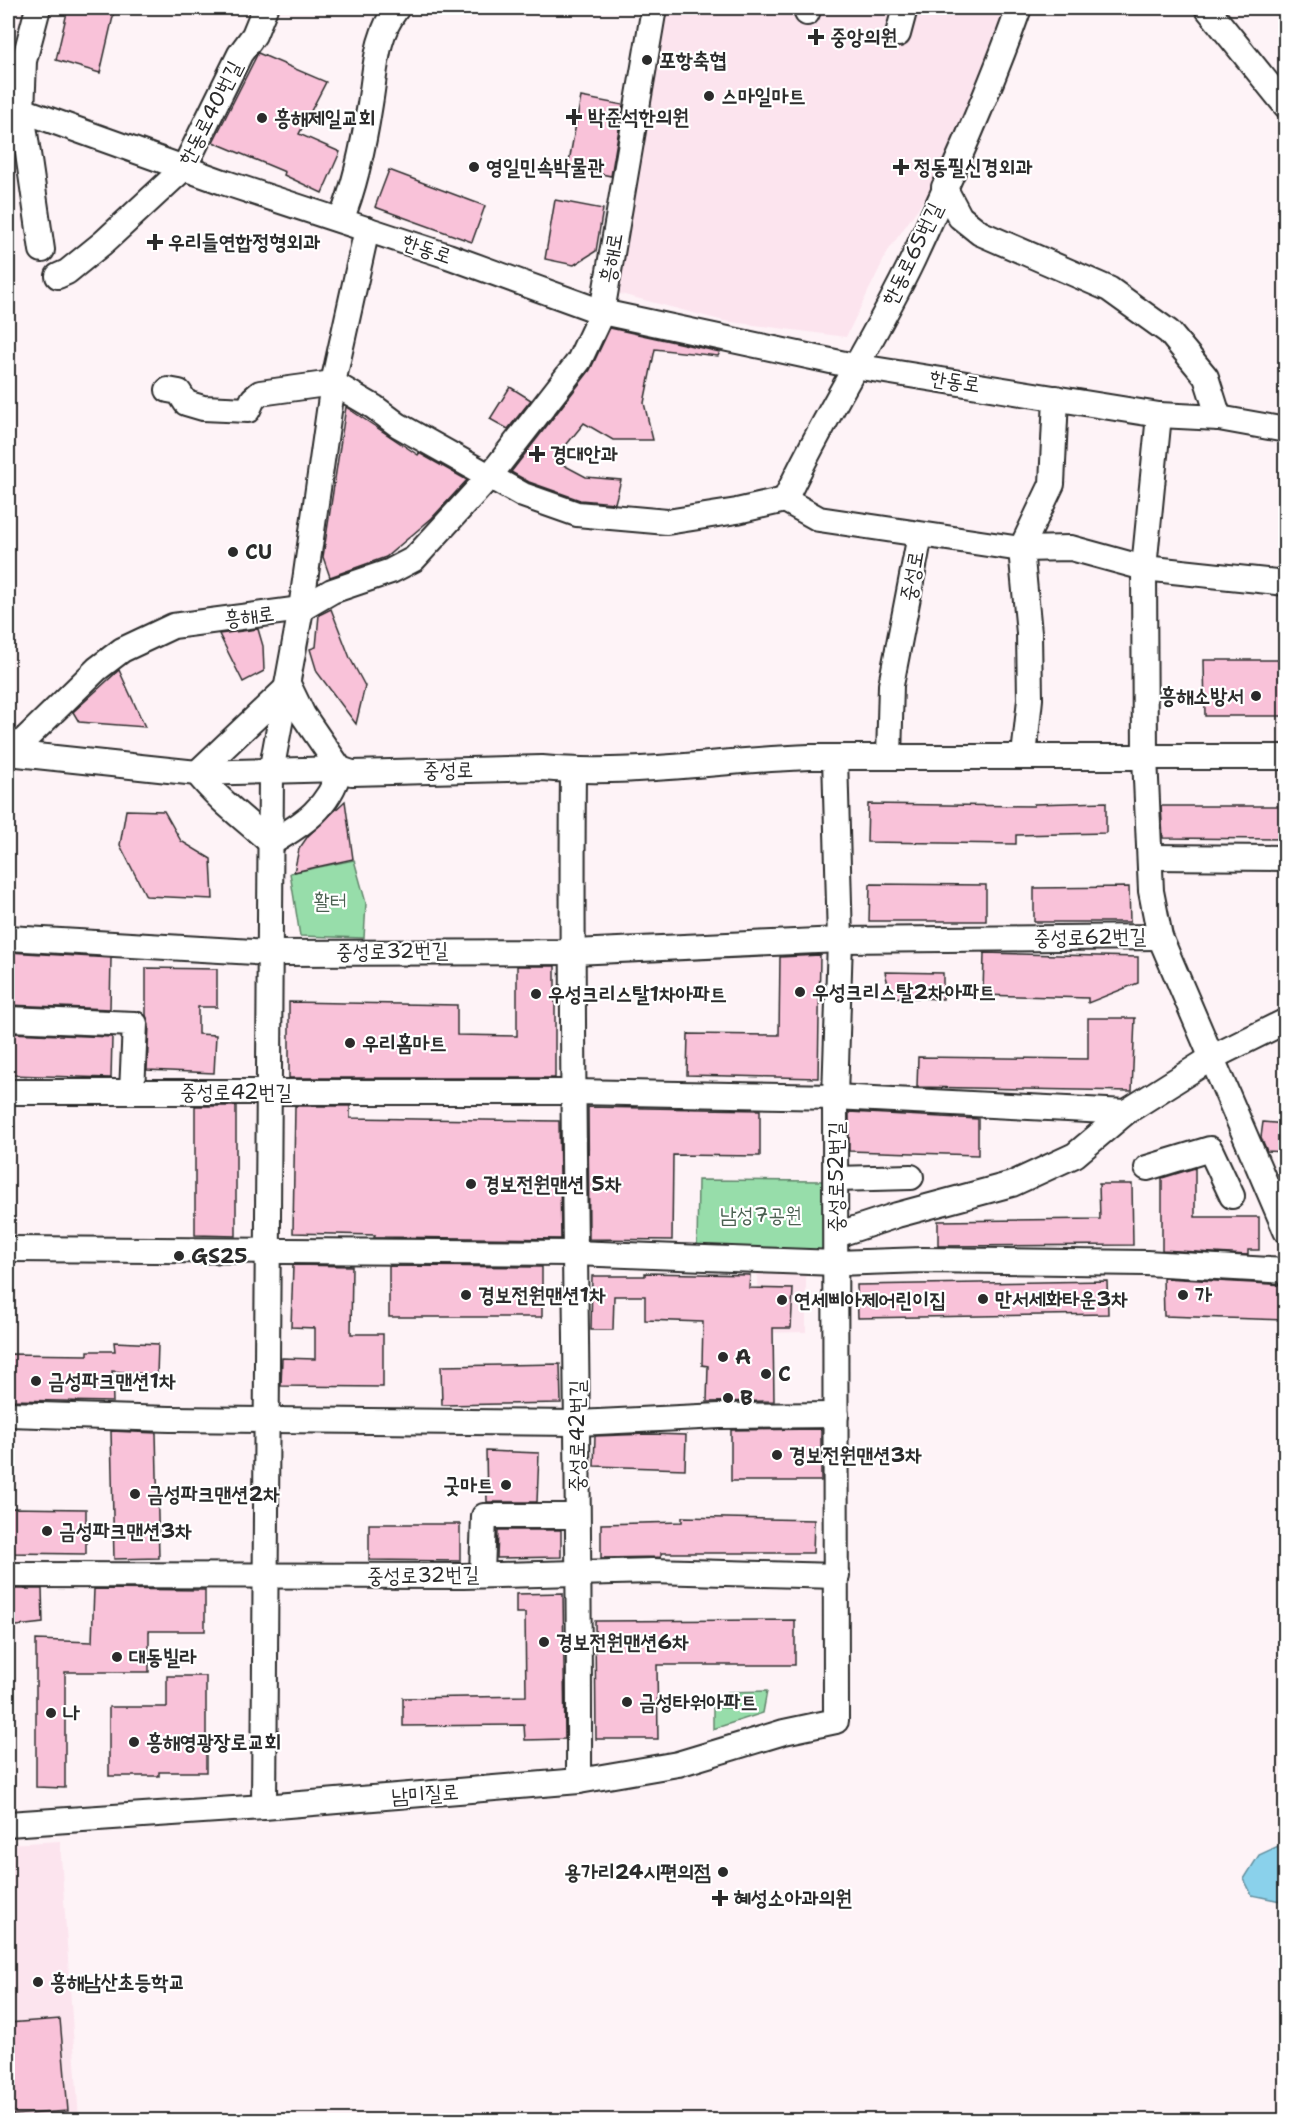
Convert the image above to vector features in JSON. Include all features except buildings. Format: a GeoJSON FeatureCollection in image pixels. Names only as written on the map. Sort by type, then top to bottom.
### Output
{"type":"FeatureCollection","features":[{"type":"Feature","properties":{"kind":"street"},"geometry":{"type":"LineString","coordinates":[[38,8],[15,108],[42,250]]}},
{"type":"Feature","properties":{"kind":"street","name":"한동로40번길"},"geometry":{"type":"LineString","coordinates":[[58,276],[67,272],[104,242],[184,168],[240,54],[254,35],[265,8]]}},
{"type":"Feature","properties":{"kind":"street"},"geometry":{"type":"LineString","coordinates":[[341,220],[353,192],[370,104],[376,52],[388,20],[397,8]]}},
{"type":"Feature","properties":{"kind":"street","name":"흥해로"},"geometry":{"type":"LineString","coordinates":[[8,754],[97,669],[122,650],[173,626],[301,609],[332,591],[361,583],[414,559],[489,477],[579,360],[602,312],[654,8]]}},
{"type":"Feature","properties":{"kind":"street"},"geometry":{"type":"LineString","coordinates":[[898,34],[905,8]]}},
{"type":"Feature","properties":{"kind":"street","name":"한동로65번길"},"geometry":{"type":"LineString","coordinates":[[854,366],[912,260],[1001,58],[1019,8]]}},
{"type":"Feature","properties":{"kind":"street"},"geometry":{"type":"LineString","coordinates":[[1208,8],[1286,106]]}},
{"type":"Feature","properties":{"kind":"street","name":"한동로"},"geometry":{"type":"LineString","coordinates":[[15,108],[602,312],[854,366],[1159,415],[1219,418],[1286,430]]}},
{"type":"Feature","properties":{"kind":"street"},"geometry":{"type":"LineString","coordinates":[[944,187],[960,217],[980,233],[1109,289],[1169,332],[1206,377],[1219,418]]}},
{"type":"Feature","properties":{"kind":"street"},"geometry":{"type":"LineString","coordinates":[[264,1807],[271,772],[289,686],[333,383],[367,229]]}},
{"type":"Feature","properties":{"kind":"street"},"geometry":{"type":"LineString","coordinates":[[168,390],[179,392],[186,403],[203,408],[248,410],[253,399],[260,393],[333,383],[374,407],[398,425],[523,495],[577,514],[667,522],[737,511],[785,500],[854,366]]}},
{"type":"Feature","properties":{"kind":"street"},"geometry":{"type":"LineString","coordinates":[[1024,756],[1030,699],[1029,633],[1021,549],[1052,484],[1056,398]]}},
{"type":"Feature","properties":{"kind":"street"},"geometry":{"type":"LineString","coordinates":[[1144,568],[1159,415]]}},
{"type":"Feature","properties":{"kind":"street","name":"중성로"},"geometry":{"type":"LineString","coordinates":[[785,500],[819,519],[920,535],[891,685],[889,757]]}},
{"type":"Feature","properties":{"kind":"street"},"geometry":{"type":"LineString","coordinates":[[920,535],[1021,549],[1071,548],[1144,568],[1286,583]]}},
{"type":"Feature","properties":{"kind":"street","name":"중성로62번길"},"geometry":{"type":"LineString","coordinates":[[840,940],[1160,937],[1151,891],[1145,757],[1144,568]]}},
{"type":"Feature","properties":{"kind":"street"},"geometry":{"type":"LineString","coordinates":[[271,843],[309,820],[336,784],[340,769],[303,715],[289,686]]}},
{"type":"Feature","properties":{"kind":"street"},"geometry":{"type":"LineString","coordinates":[[271,843],[236,810],[214,794],[197,773],[289,686]]}},
{"type":"Feature","properties":{"kind":"street","name":"중성로"},"geometry":{"type":"LineString","coordinates":[[8,754],[197,773],[340,769],[352,773],[542,768],[573,771],[691,767],[756,759],[835,757],[1286,757]]}},
{"type":"Feature","properties":{"kind":"street","name":"중성로52번길"},"geometry":{"type":"LineString","coordinates":[[835,757],[840,940],[835,1097],[836,1721]]}},
{"type":"Feature","properties":{"kind":"street","name":"중성로42번길"},"geometry":{"type":"LineString","coordinates":[[573,771],[574,1253],[578,1424],[577,1516],[580,1571],[579,1781]]}},
{"type":"Feature","properties":{"kind":"street"},"geometry":{"type":"LineString","coordinates":[[1150,857],[1286,858]]}},
{"type":"Feature","properties":{"kind":"street"},"geometry":{"type":"LineString","coordinates":[[1160,937],[1286,1231]]}},
{"type":"Feature","properties":{"kind":"street"},"geometry":{"type":"LineString","coordinates":[[8,938],[270,953]]}},
{"type":"Feature","properties":{"kind":"street"},"geometry":{"type":"LineString","coordinates":[[574,952],[840,940]]}},
{"type":"Feature","properties":{"kind":"street","name":"중성로32번길"},"geometry":{"type":"LineString","coordinates":[[270,953],[514,950],[574,952]]}},
{"type":"Feature","properties":{"kind":"street"},"geometry":{"type":"LineString","coordinates":[[8,1019],[135,1024],[132,1092]]}},
{"type":"Feature","properties":{"kind":"street"},"geometry":{"type":"LineString","coordinates":[[836,1235],[897,1215],[1012,1184],[1075,1155],[1126,1112],[1213,1057],[1286,1021]]}},
{"type":"Feature","properties":{"kind":"street","name":"중성로42번길"},"geometry":{"type":"LineString","coordinates":[[8,1092],[573,1092]]}},
{"type":"Feature","properties":{"kind":"street"},"geometry":{"type":"LineString","coordinates":[[573,1092],[835,1097],[1126,1112]]}},
{"type":"Feature","properties":{"kind":"street"},"geometry":{"type":"LineString","coordinates":[[1147,1168],[1210,1149],[1232,1196]]}},
{"type":"Feature","properties":{"kind":"street"},"geometry":{"type":"LineString","coordinates":[[836,1179],[911,1177]]}},
{"type":"Feature","properties":{"kind":"street"},"geometry":{"type":"LineString","coordinates":[[8,1249],[574,1253],[836,1263],[923,1260],[1146,1263],[1286,1271]]}},
{"type":"Feature","properties":{"kind":"street"},"geometry":{"type":"LineString","coordinates":[[8,1414],[578,1424],[720,1416],[836,1415]]}},
{"type":"Feature","properties":{"kind":"street"},"geometry":{"type":"LineString","coordinates":[[482,1574],[484,1515],[577,1516]]}},
{"type":"Feature","properties":{"kind":"street"},"geometry":{"type":"LineString","coordinates":[[580,1571],[837,1576]]}},
{"type":"Feature","properties":{"kind":"street","name":"중성로32번길"},"geometry":{"type":"LineString","coordinates":[[8,1575],[265,1576],[580,1571]]}},
{"type":"Feature","properties":{"kind":"street","name":"남미질로"},"geometry":{"type":"LineString","coordinates":[[8,1824],[264,1807],[579,1781],[678,1764],[784,1732],[836,1721]]}},
{"type":"Feature","properties":{"kind":"shaded area"},"geometry":{"type":"Polygon","coordinates":[[[666,8],[1010,8],[952,160],[888,251],[846,337],[724,321],[613,292],[666,8]]]}},
{"type":"Feature","properties":{"kind":"shaded area","name":"연세삐아제어린이집"},"geometry":{"type":"Polygon","coordinates":[[[757,1269],[806,1269],[806,1332],[758,1333],[757,1269]]]}},
{"type":"Feature","properties":{"kind":"shaded area","name":"흥해남산초등학교"},"geometry":{"type":"Polygon","coordinates":[[[60,1841],[79,2120],[8,2120],[8,1844],[60,1841]]]}},
{"type":"Feature","properties":{"kind":"green space","name":"활터"},"geometry":{"type":"Polygon","coordinates":[[[354,860],[366,903],[364,938],[300,936],[290,873],[354,860]]]}},
{"type":"Feature","properties":{"kind":"green space","name":"남성7공원"},"geometry":{"type":"Polygon","coordinates":[[[698,1180],[825,1181],[824,1251],[697,1250],[698,1180]]]}},
{"type":"Feature","properties":{"kind":"green space"},"geometry":{"type":"Polygon","coordinates":[[[767,1691],[763,1713],[713,1729],[713,1707],[729,1708],[728,1692],[767,1691]]]}},
{"type":"Feature","properties":{"kind":"water"},"geometry":{"type":"Polygon","coordinates":[[[1285,1843],[1285,1902],[1252,1895],[1244,1879],[1259,1855],[1285,1843]]]}},
{"type":"Feature","properties":{"kind":"place","name":"중앙의원"},"geometry":{"type":"Point","coordinates":[816,37]}},
{"type":"Feature","properties":{"kind":"place","name":"포항축협"},"geometry":{"type":"Point","coordinates":[647,60]}},
{"type":"Feature","properties":{"kind":"place","name":"스마일마트"},"geometry":{"type":"Point","coordinates":[709,96]}},
{"type":"Feature","properties":{"kind":"place","name":"박준석한의원"},"geometry":{"type":"Point","coordinates":[574,117]}},
{"type":"Feature","properties":{"kind":"place","name":"흥해제일교회"},"geometry":{"type":"Point","coordinates":[262,118]}},
{"type":"Feature","properties":{"kind":"place","name":"영일민속박물관"},"geometry":{"type":"Point","coordinates":[474,167]}},
{"type":"Feature","properties":{"kind":"place","name":"정동필신경외과"},"geometry":{"type":"Point","coordinates":[901,167]}},
{"type":"Feature","properties":{"kind":"place","name":"우리들연합정형외과"},"geometry":{"type":"Point","coordinates":[155,242]}},
{"type":"Feature","properties":{"kind":"place","name":"경대안과"},"geometry":{"type":"Point","coordinates":[537,454]}},
{"type":"Feature","properties":{"kind":"place","name":"CU"},"geometry":{"type":"Point","coordinates":[233,552]}},
{"type":"Feature","properties":{"kind":"place","name":"흥해소방서"},"geometry":{"type":"Point","coordinates":[1256,696]}},
{"type":"Feature","properties":{"kind":"place","name":"우성크리스탈2차아파트"},"geometry":{"type":"Point","coordinates":[800,992]}},
{"type":"Feature","properties":{"kind":"place","name":"우성크리스탈1차아파트"},"geometry":{"type":"Point","coordinates":[536,994]}},
{"type":"Feature","properties":{"kind":"place","name":"우리홈마트"},"geometry":{"type":"Point","coordinates":[350,1043]}},
{"type":"Feature","properties":{"kind":"place","name":"경보전원맨션 5차"},"geometry":{"type":"Point","coordinates":[471,1184]}},
{"type":"Feature","properties":{"kind":"place","name":"GS25"},"geometry":{"type":"Point","coordinates":[179,1256]}},
{"type":"Feature","properties":{"kind":"place","name":"경보전원맨션1차"},"geometry":{"type":"Point","coordinates":[466,1295]}},
{"type":"Feature","properties":{"kind":"place","name":"가"},"geometry":{"type":"Point","coordinates":[1183,1295]}},
{"type":"Feature","properties":{"kind":"place","name":"만서세화타운3차"},"geometry":{"type":"Point","coordinates":[983,1299]}},
{"type":"Feature","properties":{"kind":"place","name":"연세삐아제어린이집"},"geometry":{"type":"Point","coordinates":[782,1300]}},
{"type":"Feature","properties":{"kind":"place","name":"A"},"geometry":{"type":"Point","coordinates":[723,1357]}},
{"type":"Feature","properties":{"kind":"place","name":"C"},"geometry":{"type":"Point","coordinates":[766,1374]}},
{"type":"Feature","properties":{"kind":"place","name":"금성파크맨션1차"},"geometry":{"type":"Point","coordinates":[36,1381]}},
{"type":"Feature","properties":{"kind":"place","name":"B"},"geometry":{"type":"Point","coordinates":[728,1398]}},
{"type":"Feature","properties":{"kind":"place","name":"경보전원맨션3차"},"geometry":{"type":"Point","coordinates":[777,1455]}},
{"type":"Feature","properties":{"kind":"place","name":"굿마트"},"geometry":{"type":"Point","coordinates":[506,1485]}},
{"type":"Feature","properties":{"kind":"place","name":"금성파크맨션2차"},"geometry":{"type":"Point","coordinates":[135,1494]}},
{"type":"Feature","properties":{"kind":"place","name":"금성파크맨션3차"},"geometry":{"type":"Point","coordinates":[47,1531]}},
{"type":"Feature","properties":{"kind":"place","name":"경보전원맨션6차"},"geometry":{"type":"Point","coordinates":[544,1642]}},
{"type":"Feature","properties":{"kind":"place","name":"대동빌라"},"geometry":{"type":"Point","coordinates":[117,1657]}},
{"type":"Feature","properties":{"kind":"place","name":"금성타워아파트"},"geometry":{"type":"Point","coordinates":[627,1702]}},
{"type":"Feature","properties":{"kind":"place","name":"나"},"geometry":{"type":"Point","coordinates":[51,1713]}},
{"type":"Feature","properties":{"kind":"place","name":"흥해영광장로교회"},"geometry":{"type":"Point","coordinates":[134,1742]}},
{"type":"Feature","properties":{"kind":"place","name":"용가리24시편의점"},"geometry":{"type":"Point","coordinates":[723,1872]}},
{"type":"Feature","properties":{"kind":"place","name":"혜성소아과의원"},"geometry":{"type":"Point","coordinates":[720,1898]}},
{"type":"Feature","properties":{"kind":"place","name":"흥해남산초등학교"},"geometry":{"type":"Point","coordinates":[38,1982]}}]}
